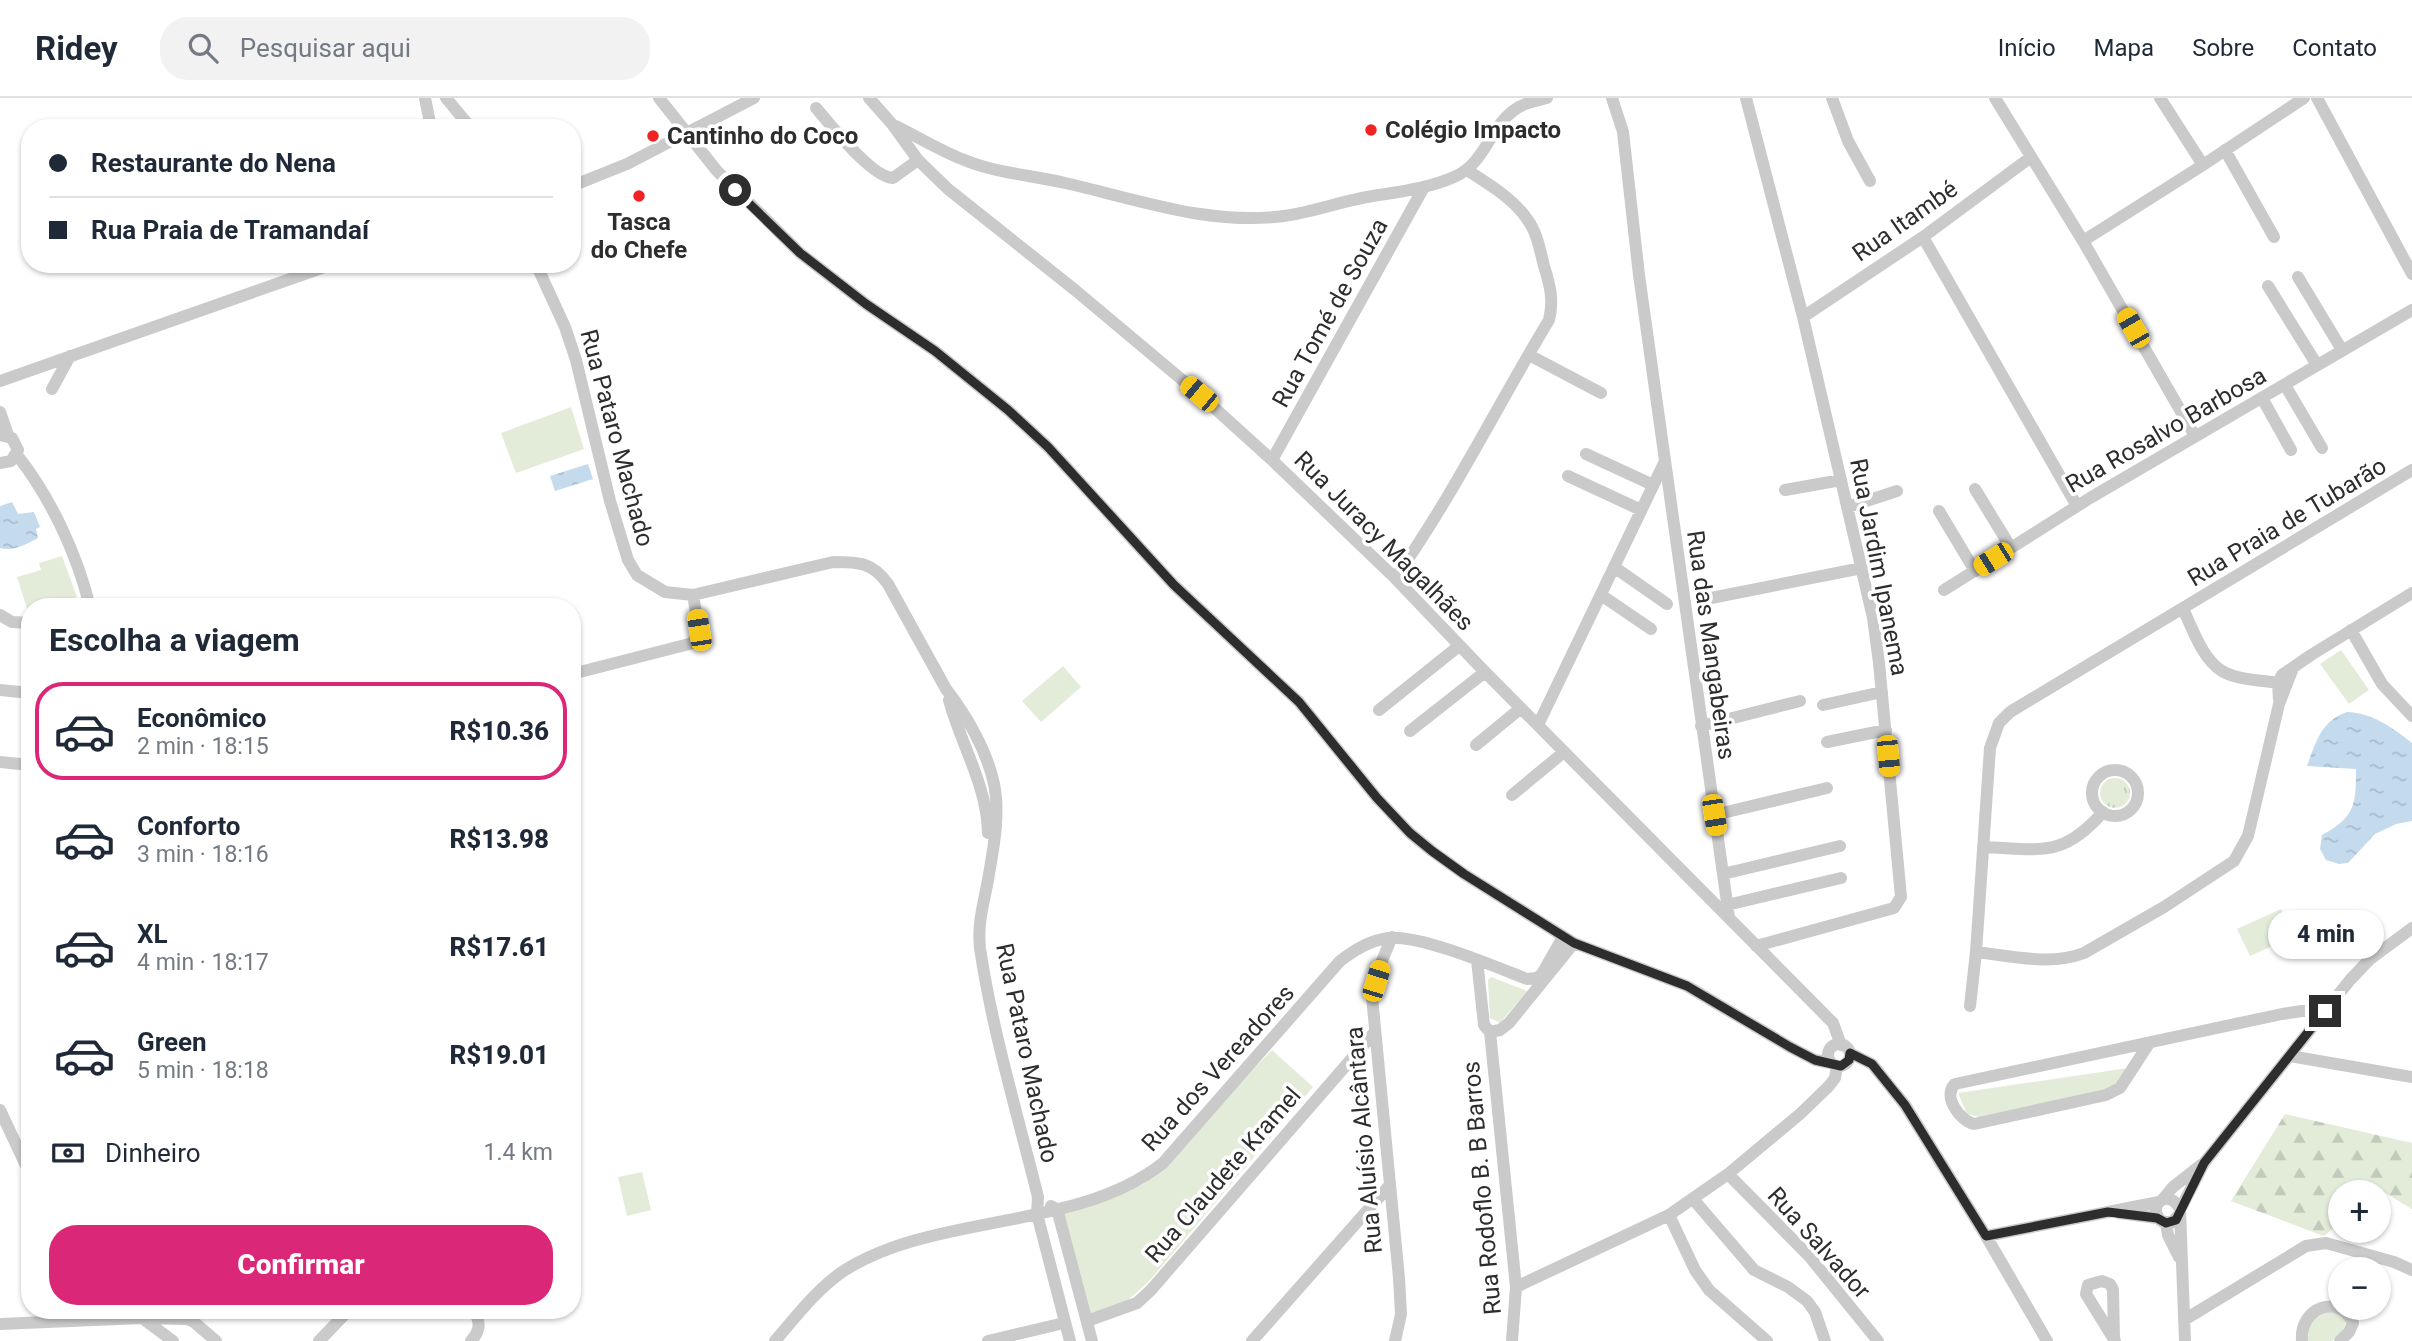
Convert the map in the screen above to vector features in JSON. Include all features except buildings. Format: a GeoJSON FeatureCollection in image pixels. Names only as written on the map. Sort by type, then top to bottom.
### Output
{"type":"FeatureCollection","features":[{"type":"Feature","properties":{"kind":"street"},"geometry":{"type":"LineString","coordinates":[[425,98],[429,119]]}},
{"type":"Feature","properties":{"kind":"street"},"geometry":{"type":"LineString","coordinates":[[446,98],[464,119]]}},
{"type":"Feature","properties":{"kind":"street"},"geometry":{"type":"LineString","coordinates":[[659,98],[717,172],[800,253],[866,304],[935,351],[1008,410],[1048,447],[1174,585],[1299,702],[1377,798],[1410,833],[1464,874],[1568,940],[1687,986],[1815,1060],[1834,1065],[1847,1063],[1841,1049]]}},
{"type":"Feature","properties":{"kind":"street"},"geometry":{"type":"LineString","coordinates":[[581,183],[600,177],[754,98]]}},
{"type":"Feature","properties":{"kind":"street","name":"Rua Juracy Magalhães"},"geometry":{"type":"LineString","coordinates":[[869,98],[918,160],[948,189],[1075,290],[1199,394],[1395,578],[1538,726],[1728,911],[1756,946],[1833,1023],[1841,1049]]}},
{"type":"Feature","properties":{"kind":"street"},"geometry":{"type":"LineString","coordinates":[[892,124],[976,164],[1066,183],[1160,208],[1249,218],[1283,216],[1424,187],[1456,177],[1482,154],[1507,115],[1525,104],[1547,98]]}},
{"type":"Feature","properties":{"kind":"street","name":"Rua das Mangabeiras"},"geometry":{"type":"LineString","coordinates":[[1612,98],[1623,132],[1639,275],[1728,911]]}},
{"type":"Feature","properties":{"kind":"street","name":"Rua Jardim Ipanema"},"geometry":{"type":"LineString","coordinates":[[1746,98],[1842,480],[1873,618],[1901,897],[1898,906],[1756,946]]}},
{"type":"Feature","properties":{"kind":"street"},"geometry":{"type":"LineString","coordinates":[[1832,98],[1848,141],[1870,181]]}},
{"type":"Feature","properties":{"kind":"street"},"geometry":{"type":"LineString","coordinates":[[1995,98],[2083,241],[2195,436]]}},
{"type":"Feature","properties":{"kind":"street"},"geometry":{"type":"LineString","coordinates":[[2160,98],[2203,166]]}},
{"type":"Feature","properties":{"kind":"street"},"geometry":{"type":"LineString","coordinates":[[2083,241],[2203,166],[2304,98]]}},
{"type":"Feature","properties":{"kind":"street"},"geometry":{"type":"LineString","coordinates":[[2317,98],[2412,274]]}},
{"type":"Feature","properties":{"kind":"street"},"geometry":{"type":"LineString","coordinates":[[816,108],[850,148],[883,176],[893,178],[918,160]]}},
{"type":"Feature","properties":{"kind":"street"},"geometry":{"type":"LineString","coordinates":[[2225,150],[2274,237]]}},
{"type":"Feature","properties":{"kind":"street","name":"Rua Itambé"},"geometry":{"type":"LineString","coordinates":[[1802,317],[1923,237],[2031,157]]}},
{"type":"Feature","properties":{"kind":"street"},"geometry":{"type":"LineString","coordinates":[[1395,578],[1462,473],[1549,320],[1552,306],[1551,290],[1536,237],[1528,220],[1517,207],[1467,170]]}},
{"type":"Feature","properties":{"kind":"street","name":"Rua Tomé de Souza"},"geometry":{"type":"LineString","coordinates":[[1272,460],[1424,187]]}},
{"type":"Feature","properties":{"kind":"street"},"geometry":{"type":"LineString","coordinates":[[1923,237],[2077,506]]}},
{"type":"Feature","properties":{"kind":"street"},"geometry":{"type":"LineString","coordinates":[[0,381],[307,273]]}},
{"type":"Feature","properties":{"kind":"street","name":"Rua Pataro Machado"},"geometry":{"type":"LineString","coordinates":[[540,273],[565,327],[576,360],[610,501],[628,560],[637,575],[665,592],[694,595],[833,562],[869,565],[879,572],[946,690],[979,780],[988,820],[989,876]]}},
{"type":"Feature","properties":{"kind":"street"},"geometry":{"type":"LineString","coordinates":[[2298,277],[2342,350]]}},
{"type":"Feature","properties":{"kind":"street"},"geometry":{"type":"LineString","coordinates":[[2268,286],[2316,365]]}},
{"type":"Feature","properties":{"kind":"street","name":"Rua Rosalvo Barbosa"},"geometry":{"type":"LineString","coordinates":[[1944,590],[2077,506],[2412,310]]}},
{"type":"Feature","properties":{"kind":"street"},"geometry":{"type":"LineString","coordinates":[[52,389],[71,355]]}},
{"type":"Feature","properties":{"kind":"street"},"geometry":{"type":"LineString","coordinates":[[1529,355],[1601,393]]}},
{"type":"Feature","properties":{"kind":"street"},"geometry":{"type":"LineString","coordinates":[[2285,385],[2322,448]]}},
{"type":"Feature","properties":{"kind":"street"},"geometry":{"type":"LineString","coordinates":[[2262,398],[2291,450]]}},
{"type":"Feature","properties":{"kind":"street"},"geometry":{"type":"LineString","coordinates":[[0,412],[4,435],[18,445],[17,455],[11,461],[0,463]]}},
{"type":"Feature","properties":{"kind":"street"},"geometry":{"type":"LineString","coordinates":[[1586,454],[1653,485]]}},
{"type":"Feature","properties":{"kind":"street"},"geometry":{"type":"LineString","coordinates":[[17,455],[52,509],[80,573],[87,598]]}},
{"type":"Feature","properties":{"kind":"street"},"geometry":{"type":"LineString","coordinates":[[1538,726],[1665,461]]}},
{"type":"Feature","properties":{"kind":"street","name":"Rua Praia de Tubarão"},"geometry":{"type":"LineString","coordinates":[[1970,1006],[1990,748],[1999,723],[2010,712],[2412,470]]}},
{"type":"Feature","properties":{"kind":"street"},"geometry":{"type":"LineString","coordinates":[[1568,476],[1641,510]]}},
{"type":"Feature","properties":{"kind":"street"},"geometry":{"type":"LineString","coordinates":[[1785,490],[1842,480]]}},
{"type":"Feature","properties":{"kind":"street"},"geometry":{"type":"LineString","coordinates":[[1975,489],[2011,548]]}},
{"type":"Feature","properties":{"kind":"street"},"geometry":{"type":"LineString","coordinates":[[1848,507],[1897,491]]}},
{"type":"Feature","properties":{"kind":"street"},"geometry":{"type":"LineString","coordinates":[[1939,511],[1975,571]]}},
{"type":"Feature","properties":{"kind":"street"},"geometry":{"type":"LineString","coordinates":[[1701,600],[1798,580],[1809,571],[1861,564]]}},
{"type":"Feature","properties":{"kind":"street"},"geometry":{"type":"LineString","coordinates":[[1614,567],[1667,604]]}},
{"type":"Feature","properties":{"kind":"street"},"geometry":{"type":"LineString","coordinates":[[2279,704],[2278,683],[2282,675],[2412,593]]}},
{"type":"Feature","properties":{"kind":"street"},"geometry":{"type":"LineString","coordinates":[[581,672],[693,643],[699,630],[694,595]]}},
{"type":"Feature","properties":{"kind":"street"},"geometry":{"type":"LineString","coordinates":[[1601,595],[1651,629]]}},
{"type":"Feature","properties":{"kind":"street","name":"Rua Praia de Tubarão"},"geometry":{"type":"LineString","coordinates":[[2183,609],[2205,653],[2222,671],[2278,683]]}},
{"type":"Feature","properties":{"kind":"street"},"geometry":{"type":"LineString","coordinates":[[0,615],[12,622],[21,622]]}},
{"type":"Feature","properties":{"kind":"street"},"geometry":{"type":"LineString","coordinates":[[2351,630],[2382,684],[2412,716]]}},
{"type":"Feature","properties":{"kind":"street"},"geometry":{"type":"LineString","coordinates":[[1379,710],[1459,646]]}},
{"type":"Feature","properties":{"kind":"street"},"geometry":{"type":"LineString","coordinates":[[1976,952],[2057,960],[2071,958],[2153,913],[2234,862],[2249,836],[2279,704],[2293,668]]}},
{"type":"Feature","properties":{"kind":"street"},"geometry":{"type":"LineString","coordinates":[[1410,731],[1485,672]]}},
{"type":"Feature","properties":{"kind":"street","name":"Rua Pataro Machado"},"geometry":{"type":"LineString","coordinates":[[946,690],[956,702],[984,756],[994,783],[996,810],[989,876],[979,918],[980,945],[1038,1197],[1037,1213],[1070,1341]]}},
{"type":"Feature","properties":{"kind":"street"},"geometry":{"type":"LineString","coordinates":[[0,691],[21,692]]}},
{"type":"Feature","properties":{"kind":"street"},"geometry":{"type":"LineString","coordinates":[[1823,705],[1882,692]]}},
{"type":"Feature","properties":{"kind":"street"},"geometry":{"type":"LineString","coordinates":[[1701,726],[1800,701]]}},
{"type":"Feature","properties":{"kind":"street"},"geometry":{"type":"LineString","coordinates":[[1476,745],[1521,708]]}},
{"type":"Feature","properties":{"kind":"street"},"geometry":{"type":"LineString","coordinates":[[1827,742],[1886,730]]}},
{"type":"Feature","properties":{"kind":"street"},"geometry":{"type":"LineString","coordinates":[[1512,795],[1564,752]]}},
{"type":"Feature","properties":{"kind":"street"},"geometry":{"type":"LineString","coordinates":[[968,756],[984,756]]}},
{"type":"Feature","properties":{"kind":"street"},"geometry":{"type":"LineString","coordinates":[[0,762],[21,764]]}},
{"type":"Feature","properties":{"kind":"street"},"geometry":{"type":"LineString","coordinates":[[979,780],[994,783]]}},
{"type":"Feature","properties":{"kind":"street"},"geometry":{"type":"LineString","coordinates":[[1714,815],[1827,788]]}},
{"type":"Feature","properties":{"kind":"street"},"geometry":{"type":"LineString","coordinates":[[1983,847],[2051,848],[2064,845],[2087,830],[2103,812]]}},
{"type":"Feature","properties":{"kind":"street"},"geometry":{"type":"LineString","coordinates":[[1723,874],[1840,846]]}},
{"type":"Feature","properties":{"kind":"street"},"geometry":{"type":"LineString","coordinates":[[1728,911],[1841,878]]}},
{"type":"Feature","properties":{"kind":"street"},"geometry":{"type":"LineString","coordinates":[[2108,1212],[2171,1223],[2204,1163],[2325,1011],[2369,960],[2412,928]]}},
{"type":"Feature","properties":{"kind":"street","name":"Rua dos Vereadores"},"geometry":{"type":"LineString","coordinates":[[775,1341],[808,1303],[840,1273],[870,1257],[931,1238],[1057,1209],[1144,1178],[1163,1163],[1340,961],[1361,945],[1392,937],[1425,943],[1527,979],[1542,974],[1568,940]]}},
{"type":"Feature","properties":{"kind":"street","name":"Rua Aluísio Alcântara"},"geometry":{"type":"LineString","coordinates":[[1392,937],[1381,963],[1373,997],[1374,1033],[1401,1314],[1395,1341]]}},
{"type":"Feature","properties":{"kind":"street"},"geometry":{"type":"LineString","coordinates":[[1490,1032],[1500,1030],[1509,1023],[1568,940]]}},
{"type":"Feature","properties":{"kind":"street","name":"Rua Rodoflo B. B Barros"},"geometry":{"type":"LineString","coordinates":[[1477,960],[1484,1025],[1490,1032],[1516,1287],[1512,1341]]}},
{"type":"Feature","properties":{"kind":"street"},"geometry":{"type":"LineString","coordinates":[[2150,1042],[2120,1088],[2106,1095],[1974,1124],[1964,1121],[1955,1108],[1950,1093],[1955,1084],[2150,1042],[2302,1011],[2325,1011]]}},
{"type":"Feature","properties":{"kind":"street","name":"Rua Claudete Kramel"},"geometry":{"type":"LineString","coordinates":[[1087,1321],[1137,1303],[1151,1290],[1374,1033]]}},
{"type":"Feature","properties":{"kind":"street"},"geometry":{"type":"LineString","coordinates":[[1801,1052],[1841,1049],[1872,1064],[1905,1105],[2047,1341]]}},
{"type":"Feature","properties":{"kind":"street"},"geometry":{"type":"LineString","coordinates":[[1516,1287],[1670,1215],[1728,1174],[1829,1086],[1835,1078],[1834,1065],[1828,1056],[1841,1049]]}},
{"type":"Feature","properties":{"kind":"street"},"geometry":{"type":"LineString","coordinates":[[2290,1056],[2412,1077]]}},
{"type":"Feature","properties":{"kind":"street"},"geometry":{"type":"LineString","coordinates":[[0,1110],[21,1155]]}},
{"type":"Feature","properties":{"kind":"street"},"geometry":{"type":"LineString","coordinates":[[2181,1260],[2155,1213],[2161,1201],[2174,1187],[2204,1163]]}},
{"type":"Feature","properties":{"kind":"street","name":"Rua Salvador"},"geometry":{"type":"LineString","coordinates":[[1728,1174],[1810,1255],[1878,1341]]}},
{"type":"Feature","properties":{"kind":"street"},"geometry":{"type":"LineString","coordinates":[[1252,1341],[1390,1186]]}},
{"type":"Feature","properties":{"kind":"street","name":"Rua Pataro Machado"},"geometry":{"type":"LineString","coordinates":[[1038,1197],[1057,1209]]}},
{"type":"Feature","properties":{"kind":"street"},"geometry":{"type":"LineString","coordinates":[[1693,1199],[1754,1270],[1788,1287],[1807,1301],[1815,1312],[1825,1341]]}},
{"type":"Feature","properties":{"kind":"street"},"geometry":{"type":"LineString","coordinates":[[1986,1236],[2174,1200],[2179,1212],[2185,1341]]}},
{"type":"Feature","properties":{"kind":"street"},"geometry":{"type":"LineString","coordinates":[[1057,1209],[1092,1341]]}},
{"type":"Feature","properties":{"kind":"street"},"geometry":{"type":"LineString","coordinates":[[1670,1215],[1695,1270],[1709,1290],[1767,1341]]}},
{"type":"Feature","properties":{"kind":"street"},"geometry":{"type":"LineString","coordinates":[[2184,1320],[2316,1242],[2326,1242],[2412,1270]]}},
{"type":"Feature","properties":{"kind":"street"},"geometry":{"type":"LineString","coordinates":[[2302,1341],[2304,1320],[2308,1315],[2328,1306],[2347,1312],[2353,1323],[2340,1341]]}},
{"type":"Feature","properties":{"kind":"street"},"geometry":{"type":"LineString","coordinates":[[0,1324],[118,1319]]}},
{"type":"Feature","properties":{"kind":"street"},"geometry":{"type":"LineString","coordinates":[[143,1319],[173,1341]]}},
{"type":"Feature","properties":{"kind":"street"},"geometry":{"type":"LineString","coordinates":[[191,1319],[216,1341]]}},
{"type":"Feature","properties":{"kind":"street"},"geometry":{"type":"LineString","coordinates":[[319,1341],[340,1319]]}},
{"type":"Feature","properties":{"kind":"street"},"geometry":{"type":"LineString","coordinates":[[471,1341],[479,1328],[478,1319]]}},
{"type":"Feature","properties":{"kind":"street"},"geometry":{"type":"LineString","coordinates":[[988,1341],[1064,1323]]}},
{"type":"Feature","properties":{"kind":"green space"},"geometry":{"type":"Polygon","coordinates":[[[571,407],[584,449],[516,473],[501,433],[571,407]]]}},
{"type":"Feature","properties":{"kind":"green space"},"geometry":{"type":"Polygon","coordinates":[[[62,556],[77,597],[24,598],[17,577],[41,570],[39,563],[62,556]]]}},
{"type":"Feature","properties":{"kind":"green space"},"geometry":{"type":"Polygon","coordinates":[[[2341,650],[2369,690],[2349,704],[2320,664],[2341,650]]]}},
{"type":"Feature","properties":{"kind":"green space"},"geometry":{"type":"Polygon","coordinates":[[[1063,666],[1081,687],[1041,722],[1022,701],[1063,666]]]}},
{"type":"Feature","properties":{"kind":"green space"},"geometry":{"type":"Polygon","coordinates":[[[2115,778],[2126,782],[2130,793],[2126,804],[2115,808],[2104,804],[2100,793],[2104,782],[2115,778]]]}},
{"type":"Feature","properties":{"kind":"green space"},"geometry":{"type":"Polygon","coordinates":[[[2281,909],[2294,936],[2250,956],[2237,929],[2281,909]]]}},
{"type":"Feature","properties":{"kind":"green space"},"geometry":{"type":"Polygon","coordinates":[[[1491,977],[1527,991],[1500,1023],[1490,1018],[1488,980],[1491,977]]]}},
{"type":"Feature","properties":{"kind":"green space"},"geometry":{"type":"Polygon","coordinates":[[[1272,1050],[1313,1087],[1151,1279],[1123,1305],[1089,1323],[1062,1214],[1142,1185],[1165,1168],[1194,1131],[1272,1050]]]}},
{"type":"Feature","properties":{"kind":"green space"},"geometry":{"type":"Polygon","coordinates":[[[2135,1067],[2118,1090],[1983,1118],[1967,1114],[1958,1093],[2135,1067]]]}},
{"type":"Feature","properties":{"kind":"green space"},"geometry":{"type":"Polygon","coordinates":[[[2285,1114],[2412,1143],[2412,1209],[2391,1197],[2391,1180],[2328,1180],[2328,1233],[2324,1236],[2231,1201],[2285,1114]]]}},
{"type":"Feature","properties":{"kind":"green space"},"geometry":{"type":"Polygon","coordinates":[[[642,1172],[651,1210],[627,1216],[618,1177],[642,1172]]]}},
{"type":"Feature","properties":{"kind":"green space"},"geometry":{"type":"Polygon","coordinates":[[[2328,1312],[2328,1320],[2346,1322],[2342,1332],[2332,1341],[2306,1341],[2307,1322],[2328,1312]]]}},
{"type":"Feature","properties":{"kind":"water"},"geometry":{"type":"Polygon","coordinates":[[[588,464],[593,479],[555,491],[550,476],[588,464]]]}},
{"type":"Feature","properties":{"kind":"water"},"geometry":{"type":"Polygon","coordinates":[[[12,502],[18,514],[34,512],[40,527],[36,529],[38,538],[15,548],[0,548],[0,506],[12,502]]]}},
{"type":"Feature","properties":{"kind":"water"},"geometry":{"type":"Polygon","coordinates":[[[2347,712],[2365,715],[2381,722],[2412,743],[2412,821],[2396,824],[2375,834],[2348,863],[2339,864],[2326,860],[2320,849],[2322,835],[2341,822],[2351,809],[2356,769],[2307,766],[2325,727],[2347,712]]]}},
{"type":"Feature","properties":{"kind":"place","name":"Colégio Impacto"},"geometry":{"type":"Point","coordinates":[1371,130]}},
{"type":"Feature","properties":{"kind":"place","name":"Cantinho do Coco"},"geometry":{"type":"Point","coordinates":[653,136]}},
{"type":"Feature","properties":{"kind":"place","name":"Tasca do Chefe"},"geometry":{"type":"Point","coordinates":[639,196]}},
{"type":"Feature","properties":{"kind":"route"},"geometry":{"type":"LineString","coordinates":[[735,190],[800,253],[866,304],[935,351],[1008,410],[1048,447],[1174,585],[1299,702],[1377,798],[1410,833],[1464,874],[1574,943],[1687,986],[1815,1060],[1841,1066],[1847,1063],[1850,1053],[1872,1064],[1905,1105],[1986,1236],[2108,1212],[2157,1218],[2166,1223],[2176,1220],[2204,1163],[2325,1011]]}}]}
